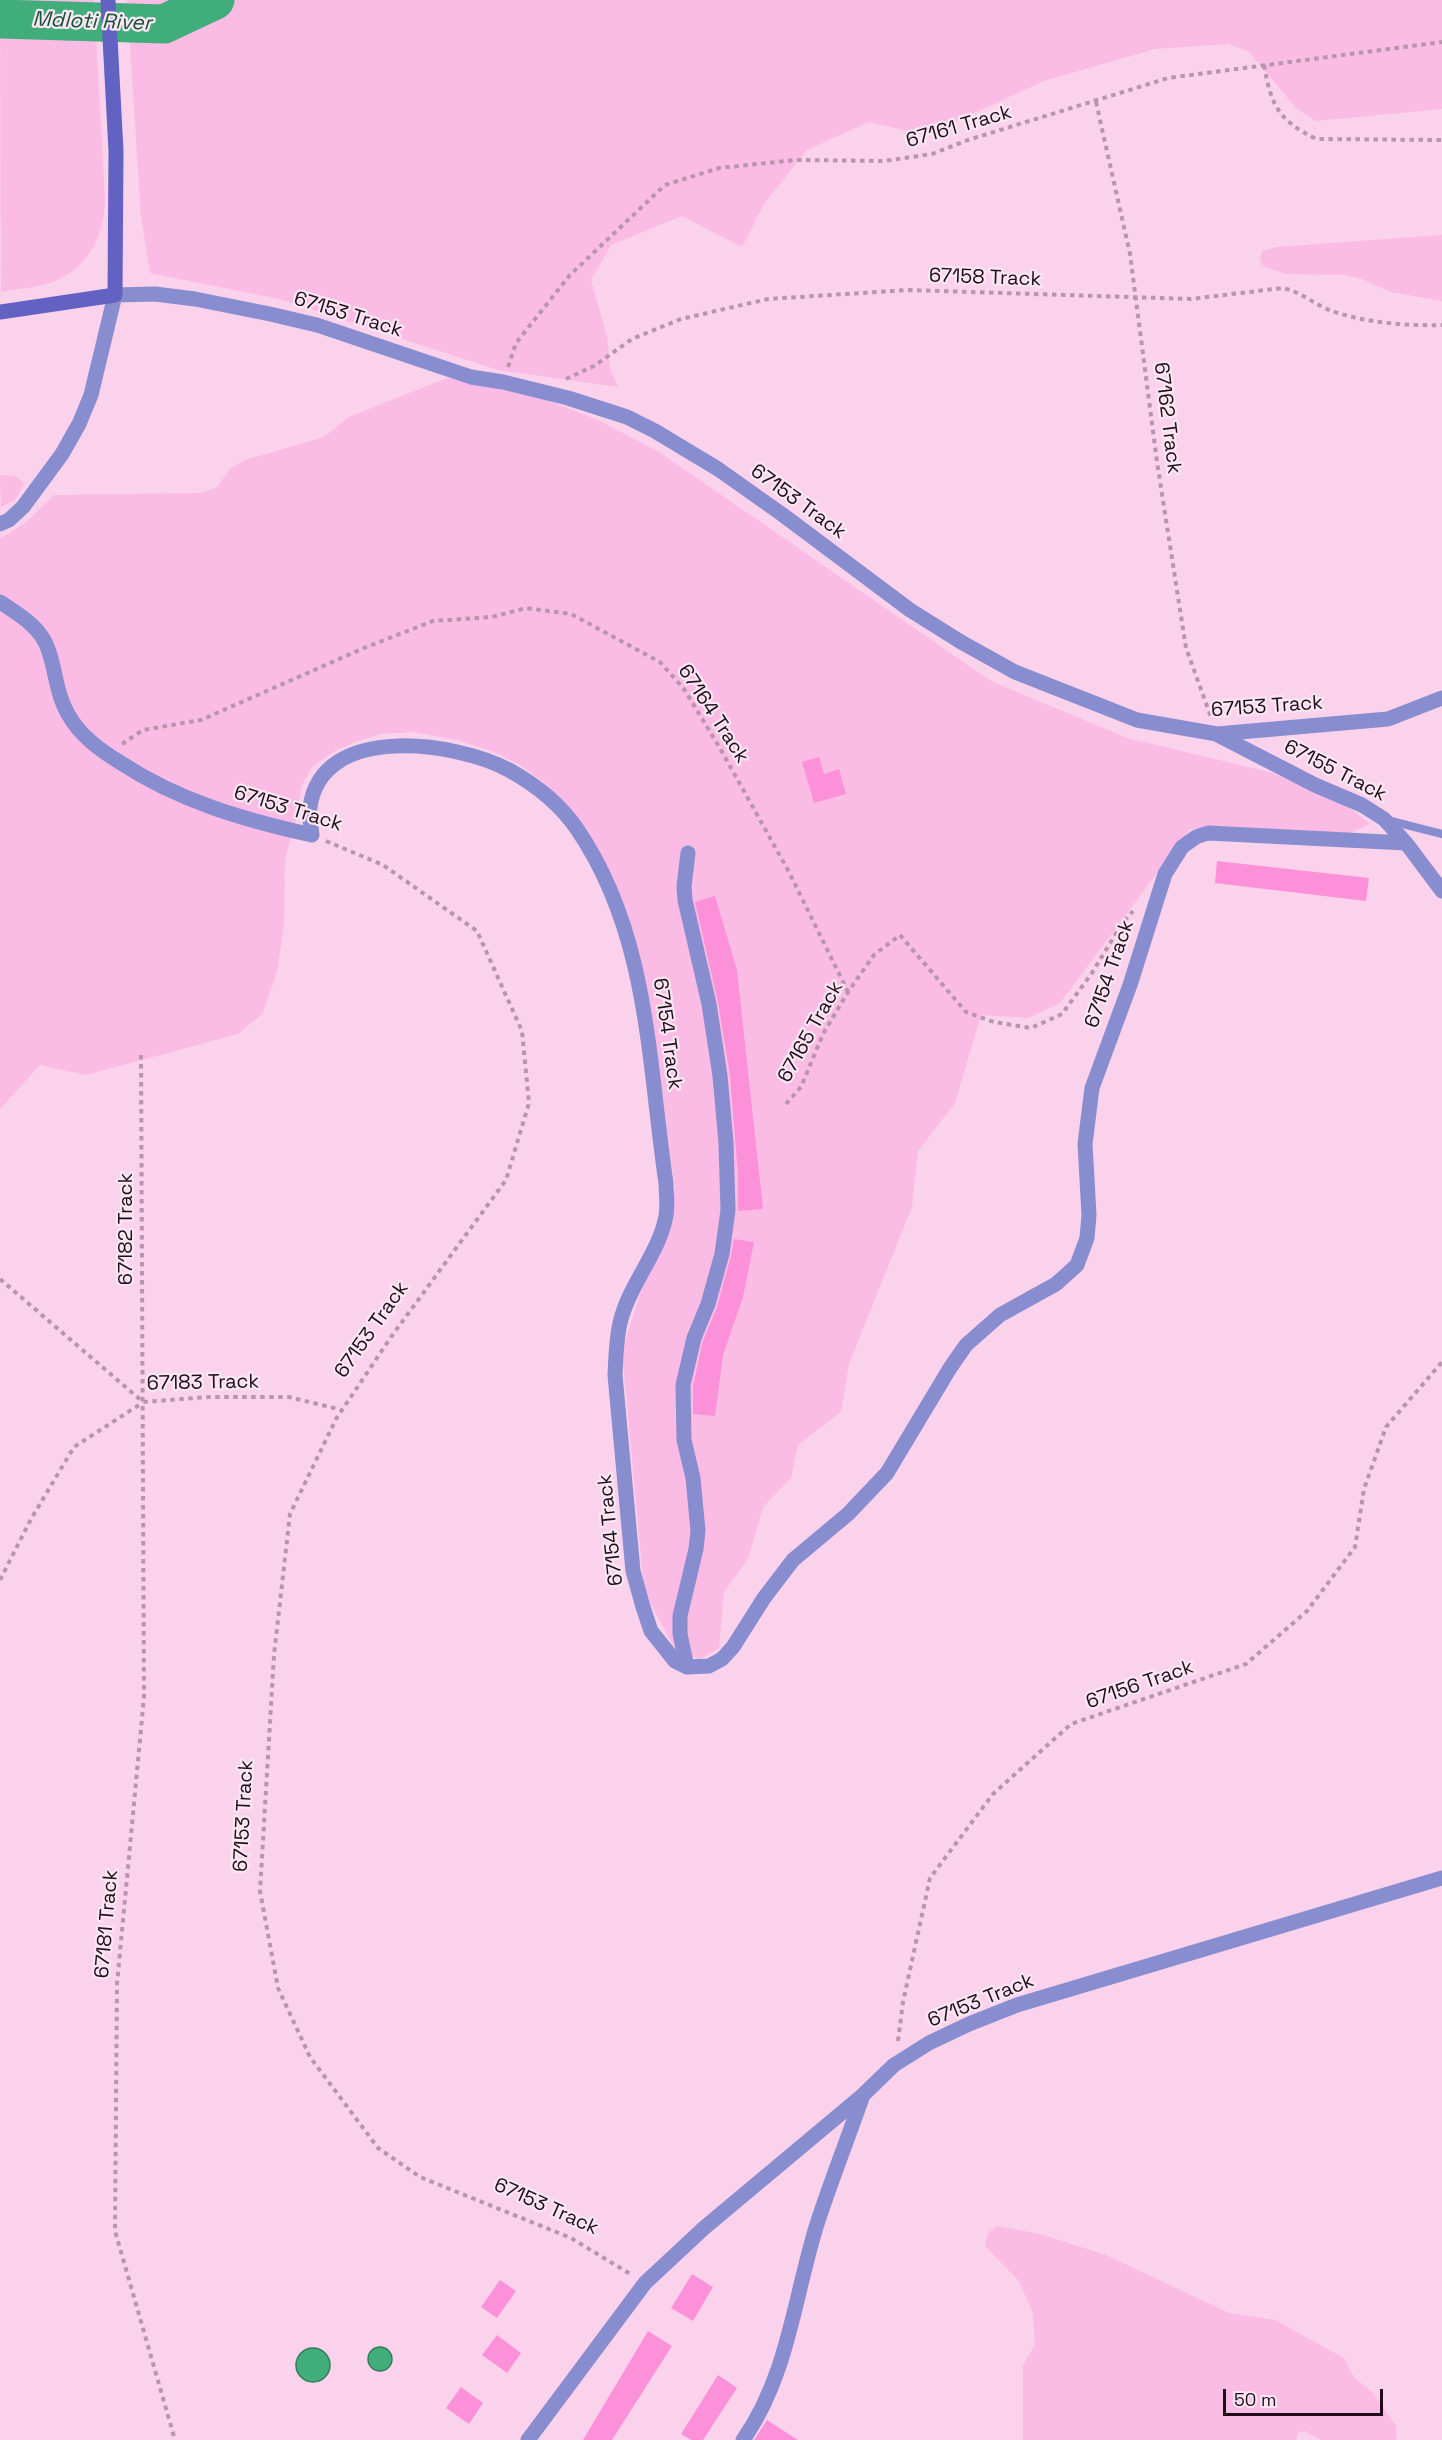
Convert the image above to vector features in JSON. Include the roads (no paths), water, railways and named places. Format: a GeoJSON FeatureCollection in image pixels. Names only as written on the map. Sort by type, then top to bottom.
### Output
{"type":"FeatureCollection","features":[{"type":"Feature","properties":{"kind":"street"},"geometry":{"type":"LineString","coordinates":[[0,525],[23,507],[62,454],[80,424],[92,395],[115,295],[116,152],[108,0]]}},
{"type":"Feature","properties":{"kind":"street","name":"67153 Track"},"geometry":{"type":"LineString","coordinates":[[115,295],[155,294],[195,299],[270,314],[317,325],[471,377],[503,382],[597,406],[656,431],[718,469],[910,610],[1016,672],[1137,720],[1217,734],[1388,719],[1442,698]]}},
{"type":"Feature","properties":{"kind":"street"},"geometry":{"type":"LineString","coordinates":[[0,312],[115,295]]}},
{"type":"Feature","properties":{"kind":"street","name":"67153 Track"},"geometry":{"type":"LineString","coordinates":[[0,602],[18,613],[40,634],[48,646],[62,704],[81,732],[107,754],[169,792],[264,824],[312,835]]}},
{"type":"Feature","properties":{"kind":"street","name":"67155 Track"},"geometry":{"type":"LineString","coordinates":[[1217,734],[1315,785],[1362,805],[1384,819],[1406,843],[1442,891]]}},
{"type":"Feature","properties":{"kind":"street","name":"67154 Track"},"geometry":{"type":"LineString","coordinates":[[312,835],[309,810],[313,795],[322,779],[334,767],[350,757],[369,750],[400,745],[435,747],[472,755],[507,769],[534,785],[562,809],[578,831],[599,868],[620,916],[635,960],[644,1005],[666,1183],[667,1213],[662,1232],[631,1292],[621,1318],[616,1345],[615,1375],[633,1571],[651,1631],[675,1660],[687,1667],[709,1666],[722,1659],[733,1647],[764,1598],[793,1560],[848,1514],[887,1473],[966,1345],[1000,1315],[1056,1284],[1077,1265],[1087,1238],[1089,1215],[1085,1144],[1092,1088],[1130,985],[1165,874],[1182,847],[1196,837],[1208,833],[1406,843]]}},
{"type":"Feature","properties":{"kind":"street"},"geometry":{"type":"LineString","coordinates":[[687,1667],[680,1634],[680,1616],[698,1531],[693,1478],[684,1440],[683,1385],[694,1338],[708,1304],[722,1254],[728,1210],[726,1143],[720,1076],[709,1004],[685,900],[684,886],[688,853]]}},
{"type":"Feature","properties":{"kind":"street","name":"67153 Track"},"geometry":{"type":"LineString","coordinates":[[528,2440],[645,2283],[713,2220],[863,2095],[894,2065],[929,2043],[1017,2005],[1442,1878]]}},
{"type":"Feature","properties":{"kind":"street"},"geometry":{"type":"LineString","coordinates":[[743,2440],[755,2423],[783,2360],[817,2225],[863,2095]]}},
{"type":"Feature","properties":{"kind":"lane"},"geometry":{"type":"LineString","coordinates":[[1384,819],[1442,834]]}},
{"type":"Feature","properties":{"kind":"waterway","name":"Mdloti River"},"geometry":{"type":"LineString","coordinates":[[0,19],[164,24],[215,0]]}}]}
